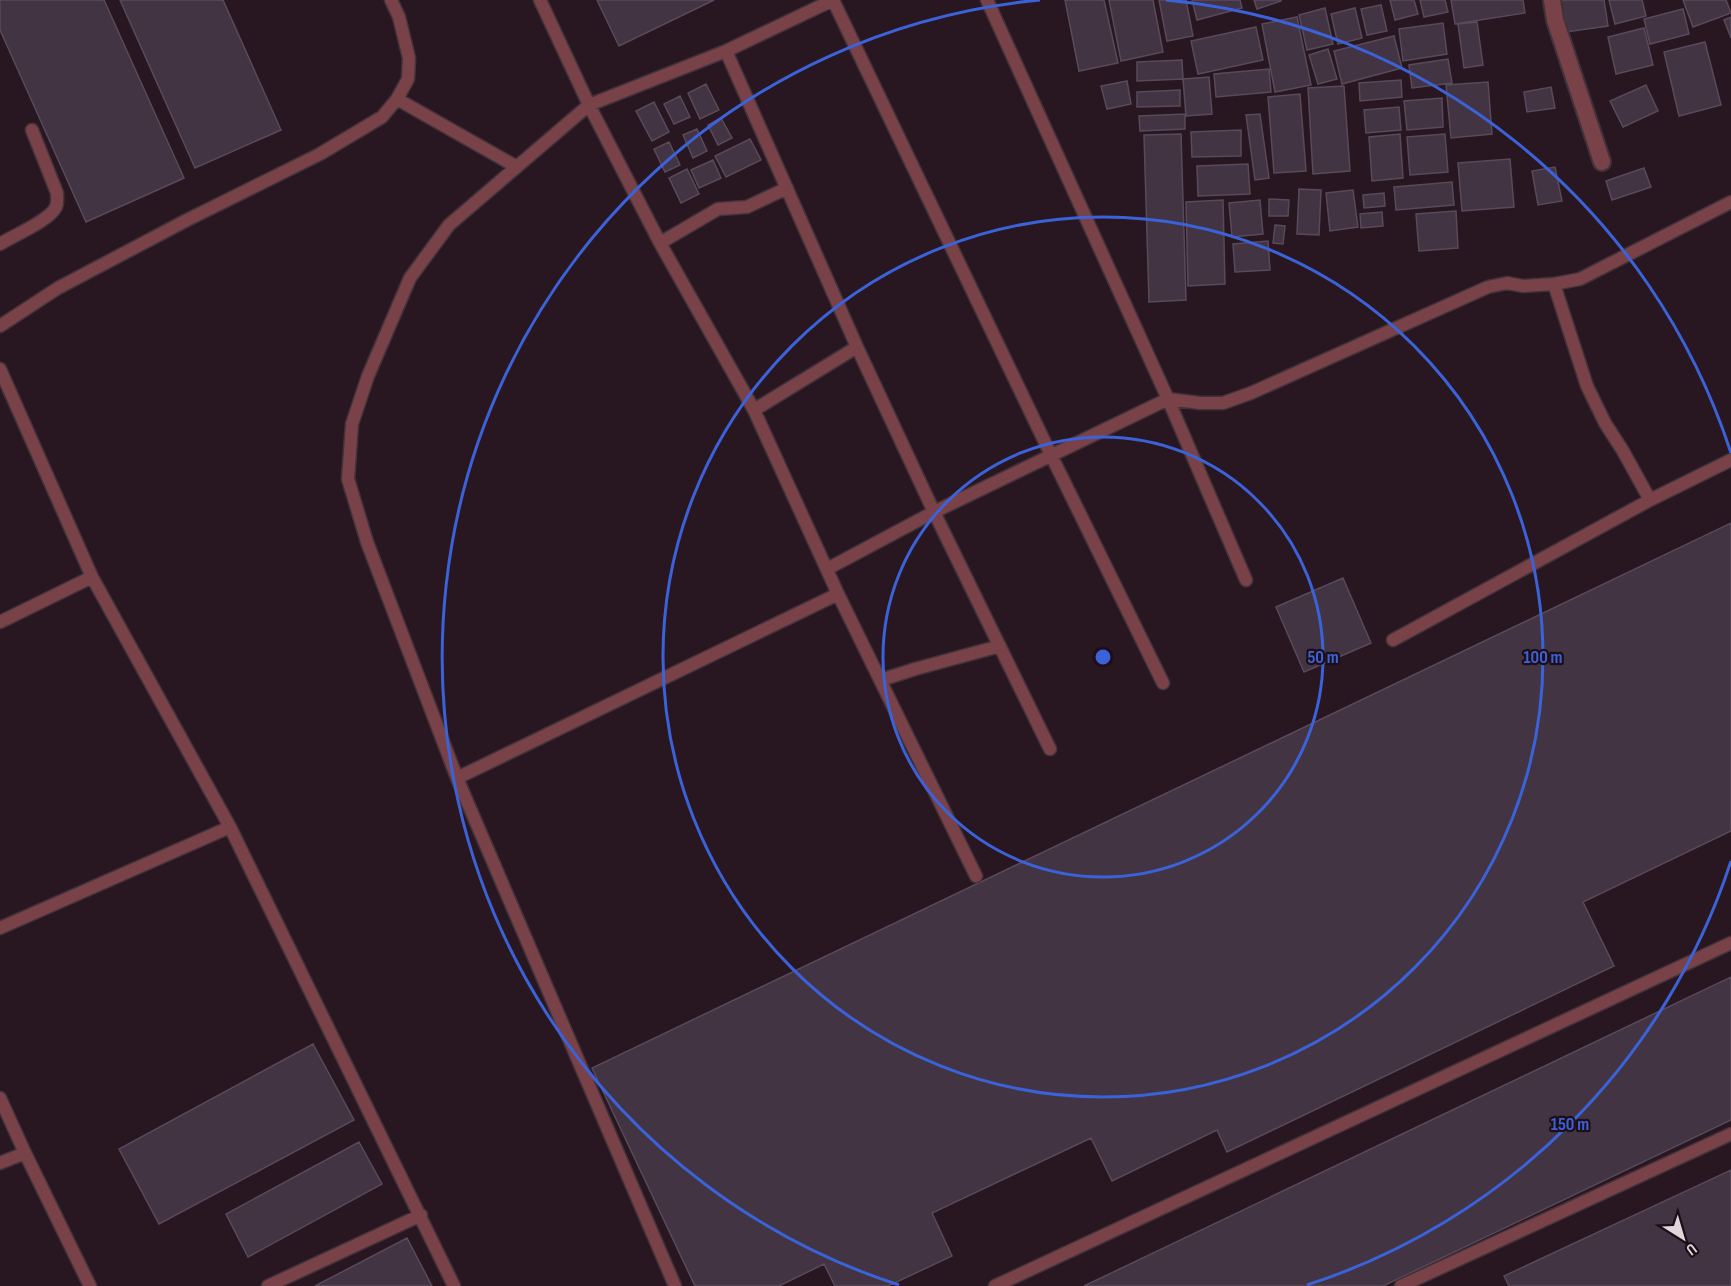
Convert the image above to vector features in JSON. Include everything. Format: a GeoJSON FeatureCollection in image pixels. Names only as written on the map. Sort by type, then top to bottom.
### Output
{"type":"FeatureCollection","features":[{"type":"Feature","properties":{"kind":"street"},"geometry":{"type":"LineString","coordinates":[[1552,0],[1555,20],[1602,162]]}},
{"type":"Feature","properties":{"kind":"lane"},"geometry":{"type":"LineString","coordinates":[[0,326],[58,288],[187,220],[320,154],[382,117],[397,99],[408,79],[409,58],[399,17],[391,0]]}},
{"type":"Feature","properties":{"kind":"lane"},"geometry":{"type":"LineString","coordinates":[[540,0],[589,105],[660,243],[754,410],[838,594],[976,876]]}},
{"type":"Feature","properties":{"kind":"lane"},"geometry":{"type":"LineString","coordinates":[[675,1286],[458,778],[367,542],[348,479],[351,424],[368,376],[410,278],[449,225],[589,105],[726,51],[833,0],[1163,683]]}},
{"type":"Feature","properties":{"kind":"lane"},"geometry":{"type":"LineString","coordinates":[[987,0],[1168,399],[1246,580]]}},
{"type":"Feature","properties":{"kind":"lane"},"geometry":{"type":"LineString","coordinates":[[726,51],[857,347],[934,512],[1050,749]]}},
{"type":"Feature","properties":{"kind":"lane"},"geometry":{"type":"LineString","coordinates":[[397,99],[518,167]]}},
{"type":"Feature","properties":{"kind":"lane"},"geometry":{"type":"LineString","coordinates":[[0,243],[49,216],[58,202],[57,193],[32,130]]}},
{"type":"Feature","properties":{"kind":"lane"},"geometry":{"type":"LineString","coordinates":[[660,243],[718,209],[747,207],[787,188]]}},
{"type":"Feature","properties":{"kind":"lane"},"geometry":{"type":"LineString","coordinates":[[827,569],[934,512],[1168,399],[1223,403],[1251,393],[1488,286],[1507,283],[1523,286],[1554,284],[1580,279],[1730,203]]}},
{"type":"Feature","properties":{"kind":"lane"},"geometry":{"type":"LineString","coordinates":[[1554,284],[1587,386],[1605,423],[1623,450],[1650,500]]}},
{"type":"Feature","properties":{"kind":"lane"},"geometry":{"type":"LineString","coordinates":[[754,410],[857,347]]}},
{"type":"Feature","properties":{"kind":"lane"},"geometry":{"type":"LineString","coordinates":[[0,369],[92,577],[230,827],[454,1286]]}},
{"type":"Feature","properties":{"kind":"lane"},"geometry":{"type":"LineString","coordinates":[[1393,640],[1650,500],[1731,460]]}},
{"type":"Feature","properties":{"kind":"lane"},"geometry":{"type":"LineString","coordinates":[[0,621],[92,577]]}},
{"type":"Feature","properties":{"kind":"lane"},"geometry":{"type":"LineString","coordinates":[[458,778],[838,594]]}},
{"type":"Feature","properties":{"kind":"lane"},"geometry":{"type":"LineString","coordinates":[[881,681],[915,669],[1000,646]]}},
{"type":"Feature","properties":{"kind":"lane"},"geometry":{"type":"LineString","coordinates":[[0,928],[230,827]]}},
{"type":"Feature","properties":{"kind":"lane"},"geometry":{"type":"LineString","coordinates":[[995,1286],[1731,944]]}},
{"type":"Feature","properties":{"kind":"lane"},"geometry":{"type":"LineString","coordinates":[[0,1098],[24,1153],[90,1286]]}},
{"type":"Feature","properties":{"kind":"lane"},"geometry":{"type":"LineString","coordinates":[[1401,1286],[1731,1134]]}},
{"type":"Feature","properties":{"kind":"lane"},"geometry":{"type":"LineString","coordinates":[[0,1163],[24,1153]]}},
{"type":"Feature","properties":{"kind":"lane"},"geometry":{"type":"LineString","coordinates":[[268,1286],[421,1215]]}},
{"type":"Feature","properties":{"kind":"building"},"geometry":{"type":"Polygon","coordinates":[[[0,0],[104,0],[184,178],[86,222],[0,30],[0,0]]]}},
{"type":"Feature","properties":{"kind":"building"},"geometry":{"type":"Polygon","coordinates":[[[120,0],[223,0],[281,130],[195,168],[120,0]]]}},
{"type":"Feature","properties":{"kind":"building"},"geometry":{"type":"Polygon","coordinates":[[[597,0],[714,0],[619,46],[597,0]]]}},
{"type":"Feature","properties":{"kind":"building"},"geometry":{"type":"Polygon","coordinates":[[[1065,0],[1104,0],[1118,63],[1079,71],[1065,0]]]}},
{"type":"Feature","properties":{"kind":"building"},"geometry":{"type":"Polygon","coordinates":[[[1109,0],[1153,0],[1163,52],[1121,61],[1109,0]]]}},
{"type":"Feature","properties":{"kind":"building"},"geometry":{"type":"Polygon","coordinates":[[[1159,0],[1186,0],[1193,36],[1167,41],[1159,0]]]}},
{"type":"Feature","properties":{"kind":"building"},"geometry":{"type":"Polygon","coordinates":[[[1192,0],[1240,0],[1242,8],[1197,20],[1192,0]]]}},
{"type":"Feature","properties":{"kind":"building"},"geometry":{"type":"Polygon","coordinates":[[[1254,0],[1281,0],[1281,1],[1257,9],[1254,0]]]}},
{"type":"Feature","properties":{"kind":"building"},"geometry":{"type":"Polygon","coordinates":[[[1390,0],[1414,0],[1418,14],[1395,20],[1390,0]]]}},
{"type":"Feature","properties":{"kind":"building"},"geometry":{"type":"Polygon","coordinates":[[[1420,0],[1445,0],[1448,12],[1424,17],[1420,0]]]}},
{"type":"Feature","properties":{"kind":"building"},"geometry":{"type":"Polygon","coordinates":[[[1451,0],[1523,0],[1525,13],[1455,24],[1451,0]]]}},
{"type":"Feature","properties":{"kind":"building"},"geometry":{"type":"Polygon","coordinates":[[[1560,0],[1604,0],[1608,26],[1566,32],[1560,0]]]}},
{"type":"Feature","properties":{"kind":"building"},"geometry":{"type":"Polygon","coordinates":[[[1609,0],[1642,0],[1646,16],[1615,24],[1609,0]]]}},
{"type":"Feature","properties":{"kind":"building"},"geometry":{"type":"Polygon","coordinates":[[[1683,0],[1726,0],[1731,13],[1693,27],[1683,0]]]}},
{"type":"Feature","properties":{"kind":"building"},"geometry":{"type":"Polygon","coordinates":[[[1381,5],[1387,31],[1367,35],[1361,9],[1381,5]]]}},
{"type":"Feature","properties":{"kind":"building"},"geometry":{"type":"Polygon","coordinates":[[[1325,8],[1333,44],[1307,50],[1299,15],[1325,8]]]}},
{"type":"Feature","properties":{"kind":"building"},"geometry":{"type":"Polygon","coordinates":[[[1355,8],[1362,38],[1338,44],[1331,14],[1355,8]]]}},
{"type":"Feature","properties":{"kind":"building"},"geometry":{"type":"Polygon","coordinates":[[[1683,9],[1689,34],[1650,44],[1644,19],[1683,9]]]}},
{"type":"Feature","properties":{"kind":"building"},"geometry":{"type":"Polygon","coordinates":[[[1297,17],[1311,85],[1275,92],[1262,24],[1297,17]]]}},
{"type":"Feature","properties":{"kind":"building"},"geometry":{"type":"Polygon","coordinates":[[[1731,17],[1731,38],[1724,20],[1731,17]]]}},
{"type":"Feature","properties":{"kind":"building"},"geometry":{"type":"Polygon","coordinates":[[[1477,22],[1483,65],[1464,68],[1458,24],[1477,22]]]}},
{"type":"Feature","properties":{"kind":"building"},"geometry":{"type":"Polygon","coordinates":[[[1443,23],[1447,54],[1403,61],[1399,29],[1443,23]]]}},
{"type":"Feature","properties":{"kind":"building"},"geometry":{"type":"Polygon","coordinates":[[[1256,27],[1263,60],[1198,74],[1191,41],[1256,27]]]}},
{"type":"Feature","properties":{"kind":"building"},"geometry":{"type":"Polygon","coordinates":[[[1644,28],[1653,65],[1616,74],[1608,37],[1644,28]]]}},
{"type":"Feature","properties":{"kind":"building"},"geometry":{"type":"Polygon","coordinates":[[[1394,36],[1402,68],[1342,84],[1334,51],[1394,36]]]}},
{"type":"Feature","properties":{"kind":"building"},"geometry":{"type":"Polygon","coordinates":[[[1705,42],[1721,105],[1679,116],[1664,52],[1705,42]]]}},
{"type":"Feature","properties":{"kind":"building"},"geometry":{"type":"Polygon","coordinates":[[[1328,49],[1337,79],[1318,84],[1309,55],[1328,49]]]}},
{"type":"Feature","properties":{"kind":"building"},"geometry":{"type":"Polygon","coordinates":[[[1448,59],[1452,83],[1412,88],[1409,65],[1448,59]]]}},
{"type":"Feature","properties":{"kind":"building"},"geometry":{"type":"Polygon","coordinates":[[[1182,60],[1183,79],[1137,81],[1137,62],[1182,60]]]}},
{"type":"Feature","properties":{"kind":"building"},"geometry":{"type":"Polygon","coordinates":[[[1269,69],[1271,92],[1216,97],[1214,74],[1269,69]]]}},
{"type":"Feature","properties":{"kind":"building"},"geometry":{"type":"Polygon","coordinates":[[[1209,77],[1212,114],[1186,116],[1183,79],[1209,77]]]}},
{"type":"Feature","properties":{"kind":"building"},"geometry":{"type":"Polygon","coordinates":[[[1401,80],[1402,97],[1360,101],[1359,83],[1401,80]]]}},
{"type":"Feature","properties":{"kind":"building"},"geometry":{"type":"Polygon","coordinates":[[[1127,81],[1131,104],[1107,109],[1101,86],[1127,81]]]}},
{"type":"Feature","properties":{"kind":"building"},"geometry":{"type":"Polygon","coordinates":[[[1488,82],[1492,134],[1451,138],[1446,85],[1488,82]]]}},
{"type":"Feature","properties":{"kind":"building"},"geometry":{"type":"Polygon","coordinates":[[[706,84],[719,110],[700,119],[688,93],[706,84]]]}},
{"type":"Feature","properties":{"kind":"building"},"geometry":{"type":"Polygon","coordinates":[[[1646,85],[1658,111],[1623,127],[1610,101],[1646,85]]]}},
{"type":"Feature","properties":{"kind":"building"},"geometry":{"type":"Polygon","coordinates":[[[1344,86],[1350,171],[1313,174],[1308,88],[1344,86]]]}},
{"type":"Feature","properties":{"kind":"building"},"geometry":{"type":"Polygon","coordinates":[[[1551,87],[1555,108],[1527,112],[1524,92],[1551,87]]]}},
{"type":"Feature","properties":{"kind":"building"},"geometry":{"type":"Polygon","coordinates":[[[1180,90],[1180,106],[1137,107],[1137,92],[1180,90]]]}},
{"type":"Feature","properties":{"kind":"building"},"geometry":{"type":"Polygon","coordinates":[[[1300,94],[1306,171],[1274,173],[1268,97],[1300,94]]]}},
{"type":"Feature","properties":{"kind":"building"},"geometry":{"type":"Polygon","coordinates":[[[680,96],[690,117],[674,124],[664,104],[680,96]]]}},
{"type":"Feature","properties":{"kind":"building"},"geometry":{"type":"Polygon","coordinates":[[[1442,98],[1443,127],[1407,130],[1404,101],[1442,98]]]}},
{"type":"Feature","properties":{"kind":"building"},"geometry":{"type":"Polygon","coordinates":[[[654,102],[669,132],[652,141],[636,111],[654,102]]]}},
{"type":"Feature","properties":{"kind":"building"},"geometry":{"type":"Polygon","coordinates":[[[1399,107],[1401,130],[1366,133],[1364,110],[1399,107]]]}},
{"type":"Feature","properties":{"kind":"building"},"geometry":{"type":"Polygon","coordinates":[[[1185,114],[1185,129],[1140,131],[1139,116],[1185,114]]]}},
{"type":"Feature","properties":{"kind":"building"},"geometry":{"type":"Polygon","coordinates":[[[1260,114],[1269,178],[1255,180],[1246,115],[1260,114]]]}},
{"type":"Feature","properties":{"kind":"building"},"geometry":{"type":"Polygon","coordinates":[[[721,118],[732,138],[718,145],[708,125],[721,118]]]}},
{"type":"Feature","properties":{"kind":"building"},"geometry":{"type":"Polygon","coordinates":[[[697,129],[707,151],[693,158],[683,135],[697,129]]]}},
{"type":"Feature","properties":{"kind":"building"},"geometry":{"type":"Polygon","coordinates":[[[1241,130],[1241,156],[1192,157],[1191,132],[1241,130]]]}},
{"type":"Feature","properties":{"kind":"building"},"geometry":{"type":"Polygon","coordinates":[[[1181,134],[1186,300],[1149,302],[1144,135],[1181,134]]]}},
{"type":"Feature","properties":{"kind":"building"},"geometry":{"type":"Polygon","coordinates":[[[1400,134],[1403,178],[1372,181],[1369,137],[1400,134]]]}},
{"type":"Feature","properties":{"kind":"building"},"geometry":{"type":"Polygon","coordinates":[[[1445,134],[1448,172],[1410,175],[1407,137],[1445,134]]]}},
{"type":"Feature","properties":{"kind":"building"},"geometry":{"type":"Polygon","coordinates":[[[750,139],[761,160],[726,177],[715,156],[750,139]]]}},
{"type":"Feature","properties":{"kind":"building"},"geometry":{"type":"Polygon","coordinates":[[[669,142],[680,165],[665,172],[654,149],[669,142]]]}},
{"type":"Feature","properties":{"kind":"building"},"geometry":{"type":"Polygon","coordinates":[[[1510,159],[1514,207],[1462,211],[1458,163],[1510,159]]]}},
{"type":"Feature","properties":{"kind":"building"},"geometry":{"type":"Polygon","coordinates":[[[713,160],[721,178],[699,188],[691,170],[713,160]]]}},
{"type":"Feature","properties":{"kind":"building"},"geometry":{"type":"Polygon","coordinates":[[[1248,164],[1250,194],[1198,196],[1197,166],[1248,164]]]}},
{"type":"Feature","properties":{"kind":"building"},"geometry":{"type":"Polygon","coordinates":[[[1555,167],[1562,201],[1538,205],[1532,171],[1555,167]]]}},
{"type":"Feature","properties":{"kind":"building"},"geometry":{"type":"Polygon","coordinates":[[[1644,168],[1651,187],[1612,200],[1606,181],[1644,168]]]}},
{"type":"Feature","properties":{"kind":"building"},"geometry":{"type":"Polygon","coordinates":[[[687,169],[699,194],[681,203],[669,178],[687,169]]]}},
{"type":"Feature","properties":{"kind":"building"},"geometry":{"type":"Polygon","coordinates":[[[1452,182],[1454,205],[1396,210],[1394,187],[1452,182]]]}},
{"type":"Feature","properties":{"kind":"building"},"geometry":{"type":"Polygon","coordinates":[[[1299,189],[1321,190],[1319,235],[1297,234],[1299,189]]]}},
{"type":"Feature","properties":{"kind":"building"},"geometry":{"type":"Polygon","coordinates":[[[1353,190],[1358,227],[1330,231],[1326,193],[1353,190]]]}},
{"type":"Feature","properties":{"kind":"building"},"geometry":{"type":"Polygon","coordinates":[[[1384,193],[1385,206],[1364,208],[1363,195],[1384,193]]]}},
{"type":"Feature","properties":{"kind":"building"},"geometry":{"type":"Polygon","coordinates":[[[1269,199],[1289,200],[1288,216],[1269,216],[1269,199]]]}},
{"type":"Feature","properties":{"kind":"building"},"geometry":{"type":"Polygon","coordinates":[[[1223,200],[1225,284],[1188,286],[1186,202],[1223,200]]]}},
{"type":"Feature","properties":{"kind":"building"},"geometry":{"type":"Polygon","coordinates":[[[1260,200],[1263,234],[1232,237],[1229,203],[1260,200]]]}},
{"type":"Feature","properties":{"kind":"building"},"geometry":{"type":"Polygon","coordinates":[[[1456,211],[1458,248],[1419,251],[1416,214],[1456,211]]]}},
{"type":"Feature","properties":{"kind":"building"},"geometry":{"type":"Polygon","coordinates":[[[1382,212],[1383,226],[1361,228],[1360,214],[1382,212]]]}},
{"type":"Feature","properties":{"kind":"building"},"geometry":{"type":"Polygon","coordinates":[[[1275,225],[1285,226],[1283,244],[1273,243],[1275,225]]]}},
{"type":"Feature","properties":{"kind":"building"},"geometry":{"type":"Polygon","coordinates":[[[1268,241],[1270,270],[1235,272],[1233,244],[1268,241]]]}},
{"type":"Feature","properties":{"kind":"building"},"geometry":{"type":"Polygon","coordinates":[[[1731,523],[1731,831],[1583,902],[1614,966],[1227,1152],[1217,1130],[1112,1181],[1091,1138],[932,1213],[952,1256],[888,1286],[835,1286],[824,1264],[779,1286],[695,1286],[592,1068],[1731,523]]]}},
{"type":"Feature","properties":{"kind":"building"},"geometry":{"type":"Polygon","coordinates":[[[1343,578],[1371,643],[1304,672],[1276,607],[1343,578]]]}},
{"type":"Feature","properties":{"kind":"building"},"geometry":{"type":"Polygon","coordinates":[[[1731,977],[1731,1120],[1383,1286],[1084,1286],[1731,977]]]}},
{"type":"Feature","properties":{"kind":"building"},"geometry":{"type":"Polygon","coordinates":[[[313,1044],[354,1120],[159,1224],[119,1149],[313,1044]]]}},
{"type":"Feature","properties":{"kind":"building"},"geometry":{"type":"Polygon","coordinates":[[[359,1142],[382,1184],[248,1257],[226,1214],[359,1142]]]}},
{"type":"Feature","properties":{"kind":"building"},"geometry":{"type":"Polygon","coordinates":[[[1731,1170],[1731,1286],[1509,1286],[1504,1276],[1731,1170]]]}},
{"type":"Feature","properties":{"kind":"building"},"geometry":{"type":"Polygon","coordinates":[[[407,1238],[432,1286],[315,1286],[407,1238]]]}}]}
